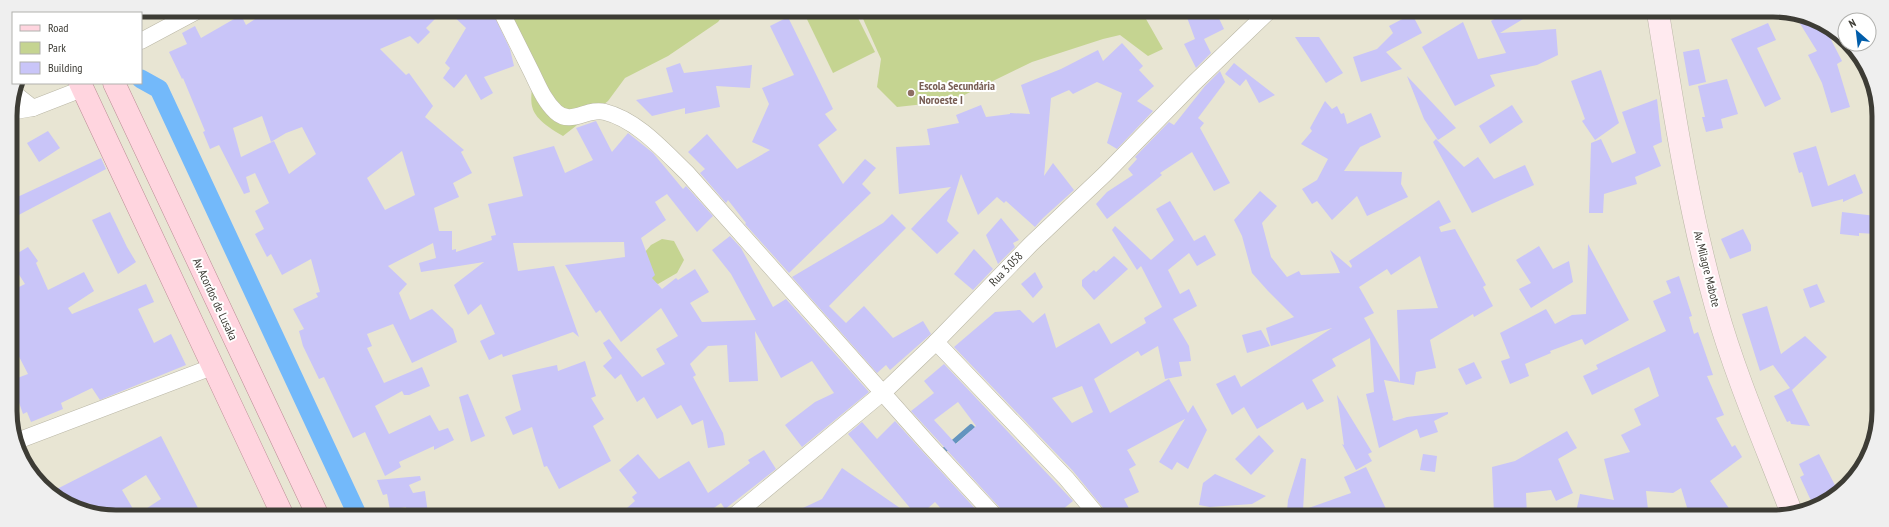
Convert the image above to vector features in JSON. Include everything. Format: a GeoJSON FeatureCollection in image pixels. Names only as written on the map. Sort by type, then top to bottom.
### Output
{"type":"FeatureCollection","features":[{"type":"Feature","properties":{"kind":"main road","name":"Av. Acordos de Lusaka"},"geometry":{"type":"LineString","coordinates":[[114,84],[315,510]]}},
{"type":"Feature","properties":{"kind":"main road"},"geometry":{"type":"LineString","coordinates":[[81,86],[280,510]]}},
{"type":"Feature","properties":{"kind":"street"},"geometry":{"type":"LineString","coordinates":[[142,40],[186,17]]}},
{"type":"Feature","properties":{"kind":"street"},"geometry":{"type":"LineString","coordinates":[[504,17],[545,99],[556,112],[562,116],[571,118],[593,111],[604,111],[617,116],[654,142],[687,173],[930,446],[989,510]]}},
{"type":"Feature","properties":{"kind":"street","name":"Rua 3.058"},"geometry":{"type":"LineString","coordinates":[[741,510],[883,392],[936,342],[1031,244],[1105,174],[1194,83],[1263,17]]}},
{"type":"Feature","properties":{"kind":"street","name":"Av. Milagre Mabote"},"geometry":{"type":"LineString","coordinates":[[1659,17],[1678,134],[1697,230],[1716,308],[1738,374],[1790,508]]}},
{"type":"Feature","properties":{"kind":"street"},"geometry":{"type":"LineString","coordinates":[[17,111],[33,108],[81,86]]}},
{"type":"Feature","properties":{"kind":"street"},"geometry":{"type":"LineString","coordinates":[[19,97],[33,108]]}},
{"type":"Feature","properties":{"kind":"street"},"geometry":{"type":"LineString","coordinates":[[936,342],[1066,478],[1093,510]]}},
{"type":"Feature","properties":{"kind":"street"},"geometry":{"type":"LineString","coordinates":[[21,439],[212,367]]}},
{"type":"Feature","properties":{"kind":"green space"},"geometry":{"type":"Polygon","coordinates":[[[511,17],[722,17],[718,22],[668,56],[625,78],[608,101],[563,136],[539,119],[534,111],[531,96],[533,75],[532,61],[511,17]]]}},
{"type":"Feature","properties":{"kind":"green space"},"geometry":{"type":"Polygon","coordinates":[[[806,17],[858,17],[875,52],[833,73],[806,17]]]}},
{"type":"Feature","properties":{"kind":"green space"},"geometry":{"type":"Polygon","coordinates":[[[862,17],[1145,17],[1163,49],[1148,56],[1120,35],[1032,62],[952,101],[897,107],[877,87],[881,59],[862,17]]]}},
{"type":"Feature","properties":{"kind":"green space"},"geometry":{"type":"Polygon","coordinates":[[[662,239],[674,241],[684,260],[677,273],[658,284],[652,281],[645,252],[651,245],[662,239]]]}},
{"type":"Feature","properties":{"kind":"building"},"geometry":{"type":"Polygon","coordinates":[[[238,17],[242,17],[246,25],[258,17],[437,17],[426,28],[430,32],[418,44],[410,36],[380,49],[406,75],[409,73],[433,106],[425,117],[464,150],[461,152],[472,173],[453,183],[459,197],[434,208],[439,231],[452,231],[452,250],[456,249],[456,252],[492,240],[491,236],[496,235],[488,204],[523,196],[513,157],[554,146],[565,173],[593,160],[576,128],[596,121],[612,152],[628,133],[653,153],[683,189],[686,186],[713,216],[697,232],[667,194],[655,202],[666,220],[641,238],[655,275],[652,278],[662,289],[676,278],[678,280],[695,269],[709,292],[690,303],[702,322],[756,320],[731,274],[712,250],[730,236],[741,248],[773,307],[786,299],[869,392],[802,447],[785,425],[815,402],[834,393],[812,361],[781,378],[755,331],[758,381],[729,382],[727,345],[708,346],[690,364],[696,375],[693,377],[723,433],[725,445],[708,448],[703,420],[692,425],[681,405],[657,419],[644,397],[637,402],[621,374],[615,379],[603,366],[612,358],[603,343],[609,339],[642,377],[665,364],[656,349],[678,336],[661,308],[621,342],[600,310],[596,313],[565,265],[625,257],[624,242],[513,243],[518,271],[554,266],[579,337],[573,332],[503,357],[502,354],[489,360],[480,341],[495,334],[481,304],[468,315],[454,285],[484,262],[421,272],[419,263],[436,258],[433,243],[388,266],[407,284],[399,293],[410,320],[432,309],[453,329],[457,342],[412,363],[393,324],[367,334],[372,346],[367,348],[384,383],[422,367],[430,386],[409,395],[404,395],[402,391],[375,406],[389,434],[430,415],[439,431],[448,428],[454,440],[434,450],[434,446],[399,462],[401,467],[385,476],[365,432],[353,438],[324,377],[319,379],[303,346],[299,331],[304,329],[293,309],[318,297],[316,293],[320,292],[311,259],[282,275],[271,254],[267,257],[255,234],[264,229],[255,211],[269,203],[255,173],[246,177],[250,192],[244,194],[219,145],[210,149],[203,132],[205,131],[183,78],[182,79],[169,52],[187,44],[182,33],[195,26],[201,38],[238,17]],[[262,116],[233,128],[241,157],[274,141],[289,174],[316,154],[302,127],[286,133],[271,142],[262,116]],[[402,151],[367,178],[385,210],[415,195],[402,151]]]}},
{"type":"Feature","properties":{"kind":"building"},"geometry":{"type":"Polygon","coordinates":[[[454,17],[495,17],[510,49],[514,66],[484,77],[493,93],[481,100],[466,74],[454,88],[443,78],[450,68],[445,63],[466,28],[454,17]]]}},
{"type":"Feature","properties":{"kind":"building"},"geometry":{"type":"Polygon","coordinates":[[[788,17],[833,109],[825,114],[837,130],[818,145],[843,184],[865,159],[876,168],[862,184],[871,193],[789,273],[745,224],[746,223],[728,200],[726,203],[700,173],[705,169],[688,152],[707,134],[737,169],[770,150],[752,142],[769,104],[762,88],[794,75],[770,26],[788,17]]]}},
{"type":"Feature","properties":{"kind":"building"},"geometry":{"type":"Polygon","coordinates":[[[1187,17],[1218,17],[1224,29],[1204,39],[1211,53],[1196,68],[1184,44],[1195,39],[1187,17]]]}},
{"type":"Feature","properties":{"kind":"building"},"geometry":{"type":"Polygon","coordinates":[[[1406,17],[1414,17],[1422,33],[1386,52],[1402,69],[1361,82],[1353,57],[1377,49],[1393,33],[1389,26],[1406,17]]]}},
{"type":"Feature","properties":{"kind":"building"},"geometry":{"type":"Polygon","coordinates":[[[1498,17],[1526,17],[1500,33],[1556,29],[1558,55],[1537,65],[1490,75],[1495,86],[1455,106],[1422,47],[1463,22],[1478,59],[1506,53],[1491,21],[1498,17]]]}},
{"type":"Feature","properties":{"kind":"building"},"geometry":{"type":"Polygon","coordinates":[[[1798,20],[1828,33],[1842,61],[1837,64],[1850,107],[1831,113],[1822,83],[1808,55],[1817,51],[1798,20]]]}},
{"type":"Feature","properties":{"kind":"building"},"geometry":{"type":"Polygon","coordinates":[[[1768,23],[1776,40],[1757,48],[1781,99],[1765,107],[1731,39],[1768,23]]]}},
{"type":"Feature","properties":{"kind":"building"},"geometry":{"type":"Polygon","coordinates":[[[1295,37],[1319,37],[1343,73],[1326,83],[1295,37]]]}},
{"type":"Feature","properties":{"kind":"building"},"geometry":{"type":"Polygon","coordinates":[[[1122,43],[1143,66],[1139,70],[1154,86],[1137,101],[1153,111],[1117,149],[1107,143],[1122,93],[1097,82],[1073,94],[1069,90],[1051,98],[1044,176],[1053,163],[1074,190],[1035,227],[1006,201],[1004,203],[997,197],[978,215],[961,174],[947,221],[959,233],[937,254],[911,229],[951,187],[899,194],[896,147],[930,145],[927,129],[959,123],[956,115],[981,105],[986,117],[1010,113],[1030,114],[1021,85],[1061,69],[1098,50],[1103,61],[1122,43]]]}},
{"type":"Feature","properties":{"kind":"building"},"geometry":{"type":"Polygon","coordinates":[[[1699,49],[1706,82],[1689,86],[1683,52],[1699,49]]]}},
{"type":"Feature","properties":{"kind":"building"},"geometry":{"type":"Polygon","coordinates":[[[680,63],[684,73],[752,65],[750,88],[716,86],[720,107],[685,114],[685,108],[652,116],[636,100],[673,92],[666,68],[680,63]]]}},
{"type":"Feature","properties":{"kind":"building"},"geometry":{"type":"Polygon","coordinates":[[[1234,63],[1275,95],[1259,103],[1246,79],[1240,86],[1225,74],[1234,63]]]}},
{"type":"Feature","properties":{"kind":"building"},"geometry":{"type":"Polygon","coordinates":[[[1601,70],[1619,123],[1595,140],[1582,121],[1585,119],[1571,81],[1601,70]]]}},
{"type":"Feature","properties":{"kind":"building"},"geometry":{"type":"Polygon","coordinates":[[[1220,71],[1225,82],[1198,118],[1204,123],[1200,128],[1230,183],[1214,191],[1192,152],[1160,173],[1162,175],[1107,219],[1096,204],[1107,192],[1133,175],[1128,169],[1137,159],[1135,157],[1169,122],[1174,125],[1205,86],[1220,71]]]}},
{"type":"Feature","properties":{"kind":"building"},"geometry":{"type":"Polygon","coordinates":[[[1407,76],[1456,128],[1438,140],[1424,119],[1407,76]]]}},
{"type":"Feature","properties":{"kind":"building"},"geometry":{"type":"Polygon","coordinates":[[[1727,79],[1738,114],[1721,119],[1723,128],[1706,132],[1702,117],[1705,117],[1698,86],[1727,79]]]}},
{"type":"Feature","properties":{"kind":"building"},"geometry":{"type":"Polygon","coordinates":[[[1657,99],[1662,142],[1653,146],[1661,166],[1635,177],[1637,184],[1604,194],[1603,213],[1589,213],[1591,143],[1601,139],[1612,163],[1636,153],[1622,112],[1657,99]]]}},
{"type":"Feature","properties":{"kind":"building"},"geometry":{"type":"Polygon","coordinates":[[[1325,101],[1332,109],[1337,106],[1341,114],[1344,113],[1347,124],[1371,113],[1381,137],[1360,147],[1344,171],[1402,172],[1401,184],[1408,197],[1367,216],[1357,196],[1332,220],[1317,201],[1312,204],[1302,189],[1317,180],[1328,159],[1301,144],[1312,131],[1310,128],[1325,101]]]}},
{"type":"Feature","properties":{"kind":"building"},"geometry":{"type":"Polygon","coordinates":[[[1512,105],[1523,122],[1490,144],[1479,126],[1512,105]]]}},
{"type":"Feature","properties":{"kind":"building"},"geometry":{"type":"Polygon","coordinates":[[[48,131],[60,148],[39,162],[27,143],[48,131]]]}},
{"type":"Feature","properties":{"kind":"building"},"geometry":{"type":"Polygon","coordinates":[[[1436,139],[1464,167],[1478,157],[1494,179],[1525,165],[1534,185],[1472,213],[1433,142],[1436,139]]]}},
{"type":"Feature","properties":{"kind":"building"},"geometry":{"type":"Polygon","coordinates":[[[1816,146],[1828,186],[1855,174],[1863,193],[1843,202],[1843,199],[1812,207],[1802,172],[1799,173],[1793,153],[1816,146]]]}},
{"type":"Feature","properties":{"kind":"building"},"geometry":{"type":"Polygon","coordinates":[[[101,158],[106,169],[17,216],[17,197],[101,158]]]}},
{"type":"Feature","properties":{"kind":"building"},"geometry":{"type":"Polygon","coordinates":[[[1260,191],[1277,206],[1262,223],[1271,257],[1287,277],[1299,271],[1301,275],[1340,273],[1330,250],[1351,268],[1352,266],[1349,261],[1439,200],[1451,222],[1439,227],[1441,232],[1455,229],[1486,285],[1483,287],[1493,306],[1474,317],[1473,314],[1430,340],[1436,368],[1416,372],[1414,385],[1384,380],[1392,419],[1394,421],[1407,417],[1448,412],[1448,414],[1434,421],[1438,432],[1420,438],[1417,429],[1379,448],[1366,394],[1374,392],[1370,338],[1332,359],[1336,366],[1312,380],[1324,401],[1307,410],[1303,402],[1257,429],[1244,407],[1232,415],[1216,384],[1235,375],[1241,387],[1332,328],[1271,346],[1266,328],[1294,317],[1252,273],[1242,236],[1234,220],[1260,191]],[[1420,256],[1391,275],[1387,269],[1359,287],[1374,313],[1364,318],[1400,382],[1397,310],[1438,308],[1420,256]]]}},
{"type":"Feature","properties":{"kind":"building"},"geometry":{"type":"Polygon","coordinates":[[[1170,201],[1194,241],[1205,235],[1216,255],[1197,266],[1189,253],[1168,270],[1180,294],[1189,289],[1197,306],[1173,319],[1189,346],[1191,361],[1179,362],[1182,376],[1165,379],[1158,346],[1141,356],[1138,351],[1094,379],[1110,413],[1169,379],[1188,413],[1193,405],[1207,430],[1188,469],[1177,462],[1172,470],[1159,462],[1185,419],[1127,450],[1136,465],[1129,469],[1139,492],[1124,499],[1130,510],[1104,510],[1073,471],[954,347],[995,312],[1020,310],[1033,323],[1045,313],[1056,348],[1099,323],[1111,344],[1146,323],[1144,318],[1162,307],[1141,266],[1137,270],[1112,230],[1115,226],[1151,260],[1174,240],[1156,209],[1170,201]],[[1082,386],[1052,398],[1072,423],[1093,412],[1082,386]]]}},
{"type":"Feature","properties":{"kind":"building"},"geometry":{"type":"Polygon","coordinates":[[[110,212],[136,262],[118,274],[92,220],[110,212]]]}},
{"type":"Feature","properties":{"kind":"building"},"geometry":{"type":"Polygon","coordinates":[[[1842,212],[1872,216],[1872,234],[1859,233],[1859,236],[1840,234],[1842,212]]]}},
{"type":"Feature","properties":{"kind":"building"},"geometry":{"type":"Polygon","coordinates":[[[892,214],[906,228],[829,306],[846,323],[864,306],[893,338],[923,321],[931,334],[890,370],[886,365],[877,373],[792,277],[883,223],[892,214]]]}},
{"type":"Feature","properties":{"kind":"building"},"geometry":{"type":"Polygon","coordinates":[[[1001,218],[1019,240],[1013,243],[1015,247],[998,264],[986,235],[1001,218]]]}},
{"type":"Feature","properties":{"kind":"building"},"geometry":{"type":"Polygon","coordinates":[[[1743,229],[1751,245],[1751,251],[1730,259],[1721,239],[1743,229]]]}},
{"type":"Feature","properties":{"kind":"building"},"geometry":{"type":"Polygon","coordinates":[[[1588,244],[1629,320],[1585,345],[1582,339],[1550,351],[1551,353],[1525,364],[1529,376],[1510,384],[1501,361],[1510,358],[1500,333],[1546,309],[1555,324],[1572,315],[1586,314],[1588,244]]]}},
{"type":"Feature","properties":{"kind":"building"},"geometry":{"type":"Polygon","coordinates":[[[1539,246],[1553,269],[1569,261],[1573,282],[1531,308],[1519,289],[1531,283],[1516,260],[1539,246]]]}},
{"type":"Feature","properties":{"kind":"building"},"geometry":{"type":"Polygon","coordinates":[[[28,247],[38,261],[36,263],[48,290],[84,272],[94,291],[68,308],[72,314],[146,284],[154,302],[138,309],[154,343],[171,334],[186,365],[100,400],[92,388],[61,403],[63,409],[31,422],[27,412],[23,414],[17,397],[17,378],[28,374],[17,353],[17,288],[25,284],[17,271],[17,253],[28,247]]]}},
{"type":"Feature","properties":{"kind":"building"},"geometry":{"type":"Polygon","coordinates":[[[974,249],[993,269],[973,290],[954,274],[974,249]]]}},
{"type":"Feature","properties":{"kind":"building"},"geometry":{"type":"Polygon","coordinates":[[[1114,256],[1128,269],[1094,300],[1082,286],[1082,280],[1094,270],[1096,272],[1114,256]]]}},
{"type":"Feature","properties":{"kind":"building"},"geometry":{"type":"Polygon","coordinates":[[[1035,272],[1043,287],[1033,298],[1021,284],[1035,272]]]}},
{"type":"Feature","properties":{"kind":"building"},"geometry":{"type":"Polygon","coordinates":[[[1679,276],[1692,316],[1689,317],[1694,334],[1698,332],[1713,375],[1707,376],[1724,415],[1716,418],[1732,447],[1735,445],[1742,457],[1710,481],[1730,510],[1688,510],[1681,488],[1673,493],[1646,491],[1648,510],[1576,510],[1580,494],[1614,500],[1604,459],[1630,452],[1621,435],[1641,425],[1634,409],[1659,396],[1649,367],[1592,395],[1583,376],[1598,369],[1596,365],[1666,331],[1653,301],[1671,293],[1666,281],[1679,276]]]}},
{"type":"Feature","properties":{"kind":"building"},"geometry":{"type":"Polygon","coordinates":[[[1817,284],[1825,302],[1810,308],[1803,289],[1817,284]]]}},
{"type":"Feature","properties":{"kind":"building"},"geometry":{"type":"Polygon","coordinates":[[[1767,306],[1781,354],[1805,336],[1827,357],[1792,390],[1810,426],[1791,424],[1790,421],[1787,422],[1774,396],[1790,388],[1773,365],[1760,371],[1742,314],[1767,306]]]}},
{"type":"Feature","properties":{"kind":"building"},"geometry":{"type":"Polygon","coordinates":[[[1261,330],[1270,346],[1247,353],[1242,335],[1261,330]]]}},
{"type":"Feature","properties":{"kind":"building"},"geometry":{"type":"Polygon","coordinates":[[[585,361],[596,396],[591,398],[604,419],[593,426],[611,461],[559,489],[547,466],[544,467],[532,427],[513,435],[505,417],[521,410],[512,375],[557,365],[558,371],[585,361]]]}},
{"type":"Feature","properties":{"kind":"building"},"geometry":{"type":"Polygon","coordinates":[[[1474,362],[1482,378],[1466,385],[1458,369],[1474,362]]]}},
{"type":"Feature","properties":{"kind":"building"},"geometry":{"type":"Polygon","coordinates":[[[944,364],[1073,501],[1062,510],[1001,510],[911,411],[934,393],[924,381],[944,364]],[[958,402],[934,420],[956,444],[976,426],[958,402]]]}},
{"type":"Feature","properties":{"kind":"building"},"geometry":{"type":"Polygon","coordinates":[[[468,394],[485,436],[471,442],[459,397],[468,394]]]}},
{"type":"Feature","properties":{"kind":"building"},"geometry":{"type":"Polygon","coordinates":[[[1337,395],[1372,452],[1368,454],[1372,461],[1356,470],[1342,444],[1344,445],[1337,395]]]}},
{"type":"Feature","properties":{"kind":"building"},"geometry":{"type":"Polygon","coordinates":[[[895,421],[976,510],[942,510],[935,502],[926,510],[912,510],[848,434],[862,422],[877,439],[895,421]]]}},
{"type":"Feature","properties":{"kind":"building"},"geometry":{"type":"Polygon","coordinates":[[[1567,431],[1577,448],[1558,459],[1573,493],[1556,501],[1551,490],[1526,493],[1527,510],[1494,510],[1492,467],[1515,461],[1567,431]]]}},
{"type":"Feature","properties":{"kind":"building"},"geometry":{"type":"Polygon","coordinates":[[[1259,435],[1274,451],[1251,475],[1235,459],[1259,435]]]}},
{"type":"Feature","properties":{"kind":"building"},"geometry":{"type":"Polygon","coordinates":[[[161,436],[199,510],[144,510],[161,499],[146,475],[122,490],[134,510],[91,507],[89,503],[85,505],[66,497],[56,490],[161,436]]]}},
{"type":"Feature","properties":{"kind":"building"},"geometry":{"type":"Polygon","coordinates":[[[764,450],[776,469],[725,509],[721,503],[711,510],[625,510],[635,501],[632,497],[637,493],[619,470],[638,454],[659,479],[689,461],[708,493],[750,463],[748,460],[764,450]]]}},
{"type":"Feature","properties":{"kind":"building"},"geometry":{"type":"Polygon","coordinates":[[[1423,454],[1437,456],[1435,472],[1420,470],[1423,454]]]}},
{"type":"Feature","properties":{"kind":"building"},"geometry":{"type":"Polygon","coordinates":[[[1819,454],[1836,487],[1817,500],[1812,502],[1800,477],[1804,475],[1799,464],[1819,454]]]}},
{"type":"Feature","properties":{"kind":"building"},"geometry":{"type":"Polygon","coordinates":[[[1301,458],[1306,459],[1303,510],[1287,510],[1288,500],[1301,458]]]}},
{"type":"Feature","properties":{"kind":"building"},"geometry":{"type":"Polygon","coordinates":[[[1366,467],[1386,509],[1303,510],[1351,493],[1344,477],[1366,467]]]}},
{"type":"Feature","properties":{"kind":"building"},"geometry":{"type":"Polygon","coordinates":[[[842,468],[903,510],[799,510],[822,499],[842,468]]]}},
{"type":"Feature","properties":{"kind":"building"},"geometry":{"type":"Polygon","coordinates":[[[1215,474],[1266,496],[1252,504],[1210,507],[1199,505],[1203,483],[1215,474]]]}},
{"type":"Feature","properties":{"kind":"building"},"geometry":{"type":"Polygon","coordinates":[[[420,476],[421,480],[409,485],[413,493],[425,491],[427,510],[406,510],[406,507],[390,510],[387,494],[383,495],[377,480],[420,476]]]}},
{"type":"Feature","properties":{"kind":"waterway"},"geometry":{"type":"LineString","coordinates":[[142,80],[159,89],[355,510]]}},
{"type":"Feature","properties":{"kind":"waterway"},"geometry":{"type":"LineString","coordinates":[[941,453],[971,427],[977,433]]}},
{"type":"Feature","properties":{"kind":"place","name":"Escola Secundária Noroeste I"},"geometry":{"type":"Point","coordinates":[911,93]}}]}
